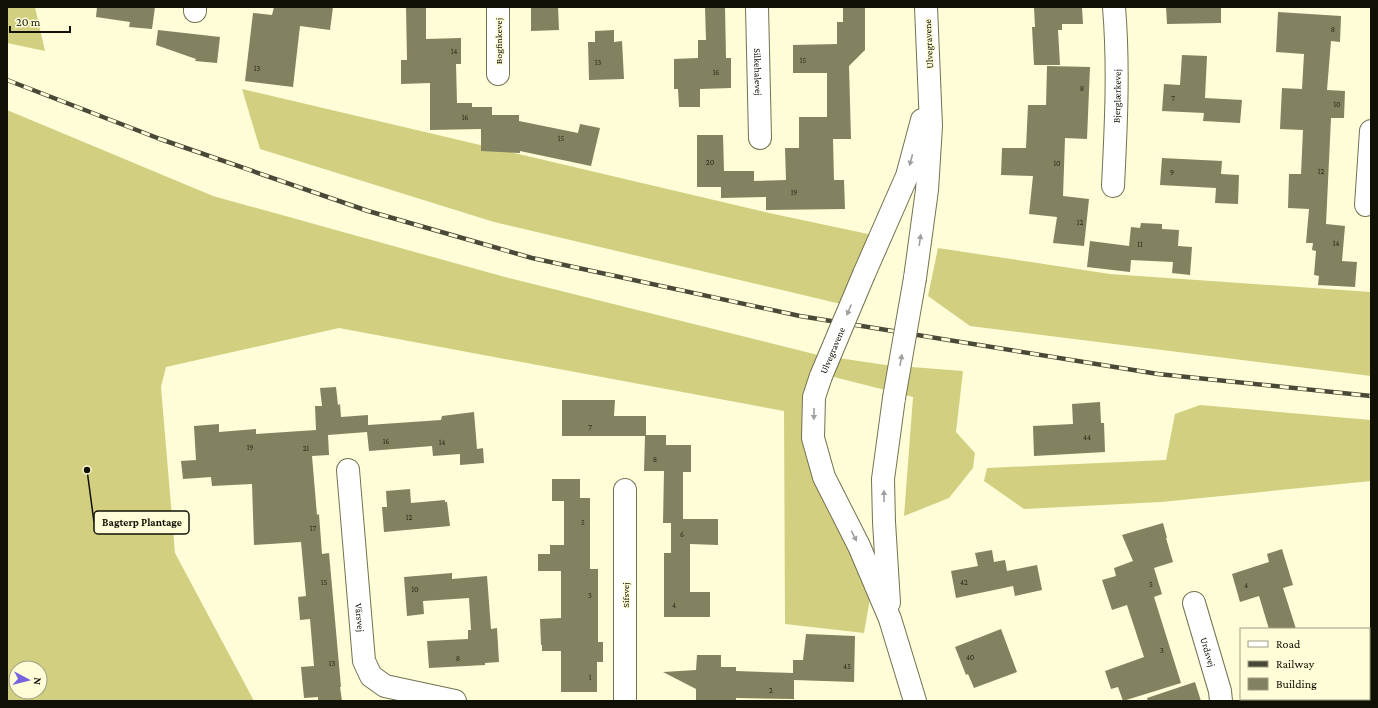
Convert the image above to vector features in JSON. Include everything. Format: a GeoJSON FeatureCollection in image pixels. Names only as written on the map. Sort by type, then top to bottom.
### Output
{"type":"FeatureCollection","features":[{"type":"Feature","properties":{"kind":"street","name":"Bogfinkevej"},"geometry":{"type":"LineString","coordinates":[[498,7],[498,74]]}},
{"type":"Feature","properties":{"kind":"street","name":"Silkehalevej"},"geometry":{"type":"LineString","coordinates":[[757,7],[760,138]]}},
{"type":"Feature","properties":{"kind":"street","name":"Ulvegravene"},"geometry":{"type":"LineString","coordinates":[[890,618],[883,479],[894,398],[915,278],[927,190],[931,126],[926,7]]}},
{"type":"Feature","properties":{"kind":"street","name":"Bjerglærkevej"},"geometry":{"type":"LineString","coordinates":[[1113,186],[1117,107],[1116,31],[1114,7]]}},
{"type":"Feature","properties":{"kind":"street","name":"Ulvegravene"},"geometry":{"type":"LineString","coordinates":[[915,701],[890,618],[859,546],[824,477],[814,438],[814,397],[821,376],[907,176],[921,122],[929,81]]}},
{"type":"Feature","properties":{"kind":"street"},"geometry":{"type":"LineString","coordinates":[[1366,205],[1371,131]]}},
{"type":"Feature","properties":{"kind":"street","name":"Vårsvej"},"geometry":{"type":"LineString","coordinates":[[348,470],[364,661],[371,676],[385,686],[455,701]]}},
{"type":"Feature","properties":{"kind":"street","name":"Sifsvej"},"geometry":{"type":"LineString","coordinates":[[625,490],[625,701]]}},
{"type":"Feature","properties":{"kind":"street","name":"Urdsvej"},"geometry":{"type":"LineString","coordinates":[[1194,603],[1220,691],[1221,701]]}},
{"type":"Feature","properties":{"kind":"shaded area"},"geometry":{"type":"Polygon","coordinates":[[[7,7],[35,7],[45,51],[7,43],[7,7]]]}},
{"type":"Feature","properties":{"kind":"shaded area"},"geometry":{"type":"Polygon","coordinates":[[[242,89],[769,213],[873,235],[841,304],[494,222],[260,149],[242,89]]]}},
{"type":"Feature","properties":{"kind":"shaded area"},"geometry":{"type":"Polygon","coordinates":[[[7,110],[213,196],[505,277],[818,355],[886,365],[963,371],[956,432],[975,453],[973,468],[949,498],[904,516],[913,397],[814,372],[804,407],[871,593],[864,633],[785,624],[784,411],[339,328],[166,367],[161,387],[175,553],[254,701],[7,701],[7,110]]]}},
{"type":"Feature","properties":{"kind":"shaded area"},"geometry":{"type":"Polygon","coordinates":[[[938,248],[1110,274],[1371,292],[1371,376],[970,326],[928,296],[938,248]]]}},
{"type":"Feature","properties":{"kind":"shaded area"},"geometry":{"type":"Polygon","coordinates":[[[1200,405],[1371,420],[1371,481],[1161,502],[1024,509],[984,481],[987,468],[1166,460],[1175,414],[1200,405]]]}},
{"type":"Feature","properties":{"kind":"building"},"geometry":{"type":"Polygon","coordinates":[[[97,7],[155,7],[152,29],[129,27],[130,22],[96,17],[97,7]]]}},
{"type":"Feature","properties":{"kind":"building"},"geometry":{"type":"Polygon","coordinates":[[[274,7],[333,7],[330,30],[300,26],[293,87],[245,81],[253,13],[272,15],[274,7]]]}},
{"type":"Feature","properties":{"kind":"building"},"geometry":{"type":"Polygon","coordinates":[[[406,7],[426,7],[426,39],[461,38],[461,64],[456,64],[457,103],[472,103],[472,107],[492,107],[492,115],[519,115],[519,121],[578,133],[580,124],[600,128],[591,166],[520,151],[520,153],[481,151],[481,129],[430,130],[430,83],[401,84],[401,60],[407,60],[406,7]]]}},
{"type":"Feature","properties":{"kind":"building"},"geometry":{"type":"Polygon","coordinates":[[[531,7],[558,7],[559,30],[531,31],[531,7]]]}},
{"type":"Feature","properties":{"kind":"building"},"geometry":{"type":"Polygon","coordinates":[[[705,7],[725,7],[726,58],[731,58],[731,88],[700,89],[700,107],[679,107],[678,89],[674,89],[674,59],[698,58],[698,40],[706,40],[705,7]]]}},
{"type":"Feature","properties":{"kind":"building"},"geometry":{"type":"Polygon","coordinates":[[[843,7],[865,7],[865,50],[849,66],[851,139],[833,139],[834,180],[844,180],[845,209],[766,210],[766,197],[721,198],[721,187],[697,187],[697,135],[723,135],[724,171],[754,171],[754,181],[786,180],[785,148],[799,148],[799,117],[827,117],[827,73],[793,73],[793,45],[837,44],[837,22],[843,22],[843,7]]]}},
{"type":"Feature","properties":{"kind":"building"},"geometry":{"type":"Polygon","coordinates":[[[1034,7],[1082,7],[1083,24],[1062,24],[1062,30],[1058,30],[1060,65],[1034,65],[1032,27],[1035,27],[1034,7]]]}},
{"type":"Feature","properties":{"kind":"building"},"geometry":{"type":"Polygon","coordinates":[[[1166,7],[1221,7],[1221,23],[1167,24],[1166,7]]]}},
{"type":"Feature","properties":{"kind":"building"},"geometry":{"type":"Polygon","coordinates":[[[1278,12],[1341,16],[1340,42],[1331,41],[1327,90],[1345,91],[1344,118],[1331,118],[1326,224],[1345,226],[1342,261],[1357,262],[1355,287],[1318,285],[1319,276],[1314,275],[1316,251],[1312,250],[1313,243],[1306,243],[1309,209],[1288,208],[1289,174],[1301,174],[1303,130],[1280,129],[1282,88],[1302,89],[1304,54],[1276,52],[1278,12]]]}},
{"type":"Feature","properties":{"kind":"building"},"geometry":{"type":"Polygon","coordinates":[[[158,30],[220,37],[217,63],[195,61],[196,59],[156,45],[158,30]]]}},
{"type":"Feature","properties":{"kind":"building"},"geometry":{"type":"Polygon","coordinates":[[[614,30],[614,42],[622,41],[624,79],[589,80],[588,42],[595,42],[595,31],[614,30]]]}},
{"type":"Feature","properties":{"kind":"building"},"geometry":{"type":"Polygon","coordinates":[[[1182,55],[1207,56],[1205,98],[1242,100],[1240,123],[1203,121],[1204,113],[1162,111],[1164,84],[1180,85],[1182,55]]]}},
{"type":"Feature","properties":{"kind":"building"},"geometry":{"type":"Polygon","coordinates":[[[1047,66],[1090,67],[1087,139],[1065,138],[1063,196],[1089,199],[1084,246],[1053,243],[1057,217],[1029,214],[1033,176],[1001,175],[1002,148],[1026,148],[1028,105],[1046,105],[1047,66]]]}},
{"type":"Feature","properties":{"kind":"building"},"geometry":{"type":"Polygon","coordinates":[[[1162,158],[1222,161],[1221,174],[1239,175],[1238,204],[1215,203],[1216,188],[1160,185],[1162,158]]]}},
{"type":"Feature","properties":{"kind":"building"},"geometry":{"type":"Polygon","coordinates":[[[1141,223],[1162,224],[1162,229],[1179,230],[1178,246],[1192,247],[1190,275],[1172,273],[1173,262],[1131,260],[1130,272],[1087,267],[1090,241],[1129,246],[1131,227],[1140,228],[1141,223]]]}},
{"type":"Feature","properties":{"kind":"building"},"geometry":{"type":"Polygon","coordinates":[[[336,387],[341,417],[368,415],[368,425],[441,420],[442,416],[474,412],[477,449],[483,448],[484,463],[460,465],[460,454],[433,456],[432,446],[369,451],[367,432],[328,435],[329,455],[312,456],[322,554],[329,553],[342,701],[318,701],[318,697],[304,698],[301,667],[314,666],[310,619],[300,620],[298,597],[306,596],[301,542],[254,545],[252,484],[212,486],[211,477],[183,479],[181,461],[196,460],[194,426],[219,424],[219,432],[256,429],[256,434],[316,430],[315,406],[322,406],[320,388],[336,387]]]}},
{"type":"Feature","properties":{"kind":"building"},"geometry":{"type":"Polygon","coordinates":[[[562,400],[615,400],[614,416],[646,416],[646,435],[666,435],[666,445],[691,445],[691,472],[683,472],[683,519],[718,519],[718,545],[690,544],[690,592],[710,592],[710,617],[664,617],[664,553],[671,553],[671,523],[663,523],[664,471],[644,471],[645,436],[562,436],[562,400]]]}},
{"type":"Feature","properties":{"kind":"building"},"geometry":{"type":"Polygon","coordinates":[[[1100,402],[1101,423],[1104,423],[1105,452],[1034,456],[1033,426],[1073,424],[1072,404],[1100,402]]]}},
{"type":"Feature","properties":{"kind":"building"},"geometry":{"type":"Polygon","coordinates":[[[552,479],[580,479],[580,498],[590,498],[590,569],[598,569],[598,642],[603,642],[603,662],[597,662],[597,692],[561,692],[561,651],[542,651],[540,619],[561,618],[561,571],[538,571],[538,554],[550,554],[550,545],[564,545],[564,501],[552,501],[552,479]]]}},
{"type":"Feature","properties":{"kind":"building"},"geometry":{"type":"Polygon","coordinates":[[[410,489],[411,503],[445,500],[445,502],[447,502],[450,526],[384,532],[382,507],[387,507],[386,491],[410,489]]]}},
{"type":"Feature","properties":{"kind":"building"},"geometry":{"type":"Polygon","coordinates":[[[1163,523],[1173,562],[1154,568],[1162,594],[1154,597],[1181,683],[1123,701],[1118,687],[1111,689],[1105,671],[1144,657],[1127,605],[1112,610],[1102,580],[1116,576],[1114,568],[1133,561],[1122,535],[1163,523]]]}},
{"type":"Feature","properties":{"kind":"building"},"geometry":{"type":"Polygon","coordinates":[[[1282,549],[1293,585],[1283,588],[1296,628],[1269,628],[1259,596],[1240,602],[1232,574],[1269,562],[1267,554],[1282,549]]]}},
{"type":"Feature","properties":{"kind":"building"},"geometry":{"type":"Polygon","coordinates":[[[992,550],[994,562],[1005,560],[1007,571],[1037,565],[1042,590],[1015,596],[1013,586],[956,598],[951,571],[978,566],[975,553],[992,550]]]}},
{"type":"Feature","properties":{"kind":"building"},"geometry":{"type":"Polygon","coordinates":[[[452,573],[452,579],[487,576],[491,629],[497,628],[499,662],[485,663],[485,665],[429,668],[427,641],[468,639],[468,630],[471,630],[469,598],[423,601],[424,614],[407,616],[404,577],[452,573]]]}},
{"type":"Feature","properties":{"kind":"building"},"geometry":{"type":"Polygon","coordinates":[[[1001,629],[1017,672],[974,688],[968,674],[966,675],[955,647],[1001,629]]]}},
{"type":"Feature","properties":{"kind":"building"},"geometry":{"type":"Polygon","coordinates":[[[806,634],[855,636],[854,682],[794,680],[794,699],[736,698],[736,701],[696,701],[696,689],[663,672],[696,670],[697,655],[721,655],[721,667],[736,667],[736,671],[793,673],[793,660],[803,660],[806,634]]]}},
{"type":"Feature","properties":{"kind":"building"},"geometry":{"type":"Polygon","coordinates":[[[1195,682],[1201,701],[1148,701],[1147,698],[1195,682]]]}},
{"type":"Feature","properties":{"kind":"railway"},"geometry":{"type":"LineString","coordinates":[[7,80],[160,139],[368,211],[532,258],[800,316],[1158,374],[1371,396]]}},
{"type":"Feature","properties":{"kind":"place","name":"Bagterp Plantage"},"geometry":{"type":"Point","coordinates":[87,470]}}]}
